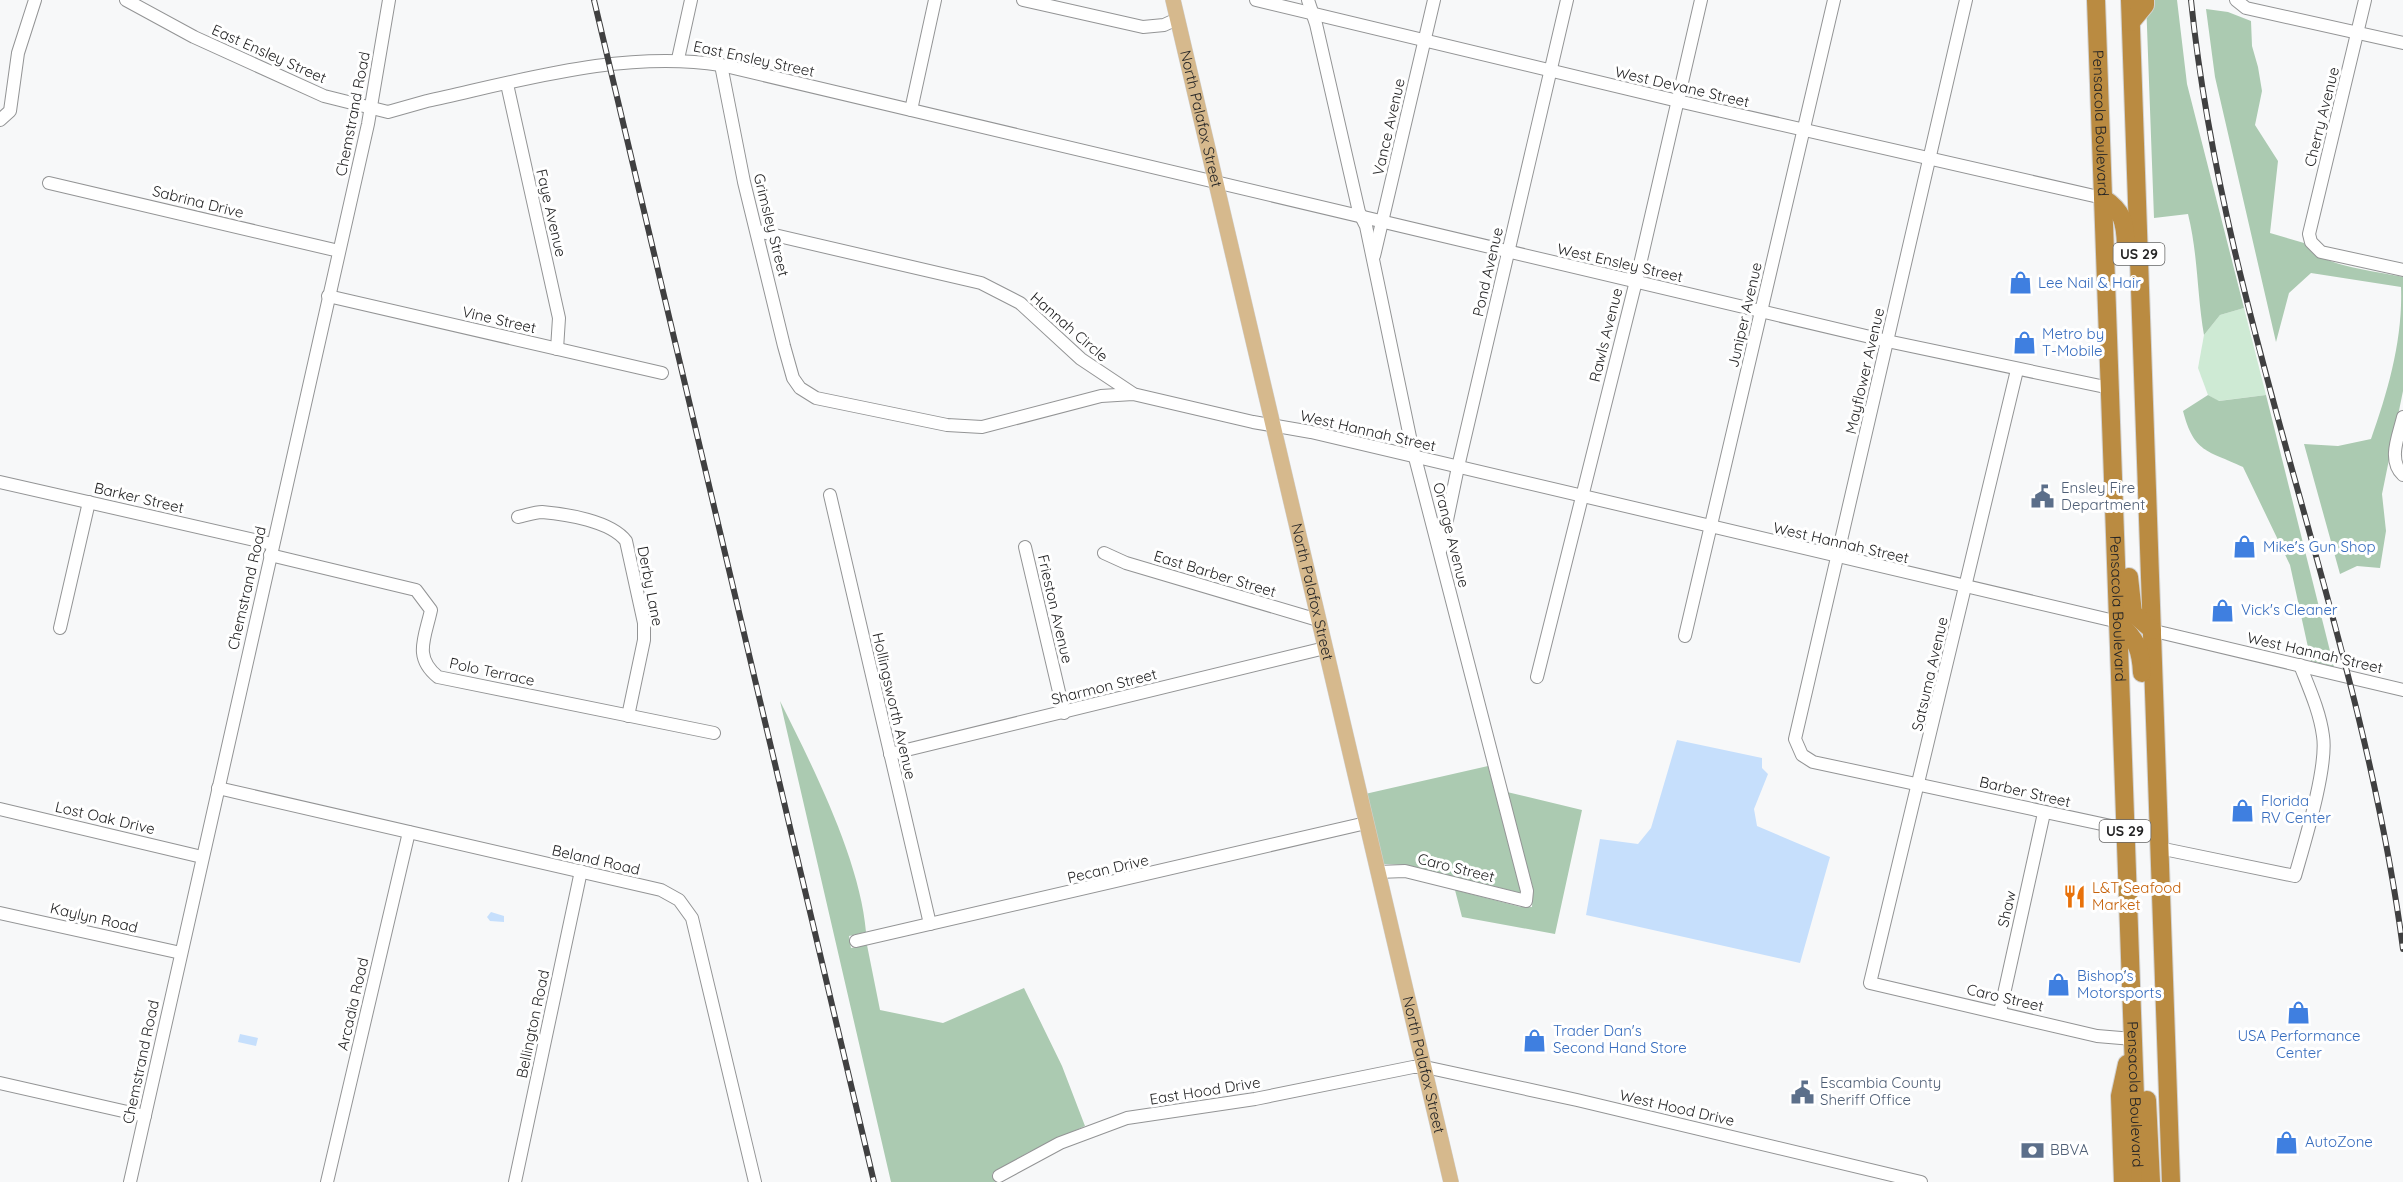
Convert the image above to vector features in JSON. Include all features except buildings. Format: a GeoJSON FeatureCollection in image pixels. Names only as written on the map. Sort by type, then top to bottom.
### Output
{"type":"FeatureCollection","features":[{"type":"Feature","properties":{"kind":"highway","name":"Pensacola Boulevard"},"geometry":{"type":"LineString","coordinates":[[2096,0],[2138,1182]]}},
{"type":"Feature","properties":{"kind":"highway","name":"US 29"},"geometry":{"type":"LineString","coordinates":[[2130,0],[2171,1182]]}},
{"type":"Feature","properties":{"kind":"highway"},"geometry":{"type":"LineString","coordinates":[[2131,22],[2145,4],[2145,0]]}},
{"type":"Feature","properties":{"kind":"highway"},"geometry":{"type":"LineString","coordinates":[[2103,198],[2121,212],[2126,224],[2129,313],[2142,356]]}},
{"type":"Feature","properties":{"kind":"highway"},"geometry":{"type":"LineString","coordinates":[[2111,413],[2125,467],[2129,599],[2133,614],[2152,630]]}},
{"type":"Feature","properties":{"kind":"highway"},"geometry":{"type":"LineString","coordinates":[[2118,622],[2135,638],[2141,652],[2146,786],[2159,848]]}},
{"type":"Feature","properties":{"kind":"highway"},"geometry":{"type":"LineString","coordinates":[[2132,1014],[2146,1060],[2151,1182]]}},
{"type":"Feature","properties":{"kind":"highway"},"geometry":{"type":"LineString","coordinates":[[2123,1182],[2120,1096],[2133,1039]]}},
{"type":"Feature","properties":{"kind":"main road","name":"North Palafox Street"},"geometry":{"type":"LineString","coordinates":[[1173,0],[1451,1182]]}},
{"type":"Feature","properties":{"kind":"street"},"geometry":{"type":"LineString","coordinates":[[0,120],[10,111],[18,53],[35,0]]}},
{"type":"Feature","properties":{"kind":"street","name":"East Ensley Street"},"geometry":{"type":"LineString","coordinates":[[126,0],[194,37],[324,96],[371,108],[397,111],[427,101],[622,62],[678,59],[721,65],[1216,182]]}},
{"type":"Feature","properties":{"kind":"street","name":"Chemstrand Road"},"geometry":{"type":"LineString","coordinates":[[130,1182],[371,108],[389,0]]}},
{"type":"Feature","properties":{"kind":"street"},"geometry":{"type":"LineString","coordinates":[[678,59],[691,0]]}},
{"type":"Feature","properties":{"kind":"street"},"geometry":{"type":"LineString","coordinates":[[912,110],[935,0]]}},
{"type":"Feature","properties":{"kind":"street"},"geometry":{"type":"LineString","coordinates":[[1023,0],[1143,27],[1164,25],[1177,19]]}},
{"type":"Feature","properties":{"kind":"street","name":"West Devane Street"},"geometry":{"type":"LineString","coordinates":[[1256,0],[1678,101],[2103,198]]}},
{"type":"Feature","properties":{"kind":"street","name":"Orange Avenue"},"geometry":{"type":"LineString","coordinates":[[1308,0],[1361,217],[1366,226],[1415,457],[1527,891],[1526,901]]}},
{"type":"Feature","properties":{"kind":"street","name":"Vance Avenue"},"geometry":{"type":"LineString","coordinates":[[1373,260],[1434,0]]}},
{"type":"Feature","properties":{"kind":"street","name":"Pond Avenue"},"geometry":{"type":"LineString","coordinates":[[1441,552],[1458,467],[1567,0]]}},
{"type":"Feature","properties":{"kind":"street","name":"Rawls Avenue"},"geometry":{"type":"LineString","coordinates":[[1537,677],[1635,282],[1701,0]]}},
{"type":"Feature","properties":{"kind":"street","name":"Juniper Avenue"},"geometry":{"type":"LineString","coordinates":[[1685,636],[1834,0]]}},
{"type":"Feature","properties":{"kind":"street","name":"Mayflower Avenue"},"geometry":{"type":"LineString","coordinates":[[1798,749],[1795,739],[1800,711],[1966,0]]}},
{"type":"Feature","properties":{"kind":"street"},"geometry":{"type":"LineString","coordinates":[[2236,0],[2246,8],[2403,43]]}},
{"type":"Feature","properties":{"kind":"street","name":"Cherry Avenue"},"geometry":{"type":"LineString","coordinates":[[2365,0],[2309,234],[2311,242],[2322,252],[2403,270]]}},
{"type":"Feature","properties":{"kind":"street","name":"Grimsley Street"},"geometry":{"type":"LineString","coordinates":[[721,65],[756,231],[784,346],[793,378],[800,388],[816,398],[963,427],[982,427],[1101,396],[1133,394]]}},
{"type":"Feature","properties":{"kind":"street","name":"Faye Avenue"},"geometry":{"type":"LineString","coordinates":[[507,84],[559,318],[557,349]]}},
{"type":"Feature","properties":{"kind":"street","name":"West Ensley Street"},"geometry":{"type":"LineString","coordinates":[[1216,182],[1887,341],[2110,388]]}},
{"type":"Feature","properties":{"kind":"street","name":"Sabrina Drive"},"geometry":{"type":"LineString","coordinates":[[49,183],[339,251]]}},
{"type":"Feature","properties":{"kind":"street","name":"Hannah Circle"},"geometry":{"type":"LineString","coordinates":[[756,231],[981,283],[1020,303],[1081,359],[1133,394]]}},
{"type":"Feature","properties":{"kind":"street","name":"Vine Street"},"geometry":{"type":"LineString","coordinates":[[328,296],[662,373]]}},
{"type":"Feature","properties":{"kind":"street","name":"Satsuma Avenue"},"geometry":{"type":"LineString","coordinates":[[1870,983],[2017,370]]}},
{"type":"Feature","properties":{"kind":"street","name":"West Hannah Street"},"geometry":{"type":"LineString","coordinates":[[1133,394],[1458,467],[2403,690]]}},
{"type":"Feature","properties":{"kind":"street"},"geometry":{"type":"LineString","coordinates":[[2400,472],[2394,458],[2403,417]]}},
{"type":"Feature","properties":{"kind":"street","name":"Barker Street"},"geometry":{"type":"LineString","coordinates":[[0,482],[271,549]]}},
{"type":"Feature","properties":{"kind":"street","name":"Hollingsworth Avenue"},"geometry":{"type":"LineString","coordinates":[[830,495],[930,924]]}},
{"type":"Feature","properties":{"kind":"street"},"geometry":{"type":"LineString","coordinates":[[60,628],[88,502]]}},
{"type":"Feature","properties":{"kind":"street","name":"Derby Lane"},"geometry":{"type":"LineString","coordinates":[[518,517],[539,512],[595,522],[620,532],[626,541],[644,623],[644,640],[628,716]]}},
{"type":"Feature","properties":{"kind":"street","name":"Frieston Avenue"},"geometry":{"type":"LineString","coordinates":[[1025,547],[1064,713]]}},
{"type":"Feature","properties":{"kind":"street","name":"Polo Terrace"},"geometry":{"type":"LineString","coordinates":[[271,549],[416,590],[431,610],[421,657],[427,668],[438,677],[714,734]]}},
{"type":"Feature","properties":{"kind":"street","name":"East Barber Street"},"geometry":{"type":"LineString","coordinates":[[1104,553],[1126,563],[1318,620]]}},
{"type":"Feature","properties":{"kind":"street","name":"Sharmon Street"},"geometry":{"type":"LineString","coordinates":[[890,754],[1325,648]]}},
{"type":"Feature","properties":{"kind":"street"},"geometry":{"type":"LineString","coordinates":[[2159,848],[2295,876],[2308,831],[2324,743],[2319,716],[2300,665]]}},
{"type":"Feature","properties":{"kind":"street","name":"Barber Street"},"geometry":{"type":"LineString","coordinates":[[1798,749],[1802,755],[1813,762],[1918,783],[2125,830]]}},
{"type":"Feature","properties":{"kind":"street","name":"Beland Road"},"geometry":{"type":"LineString","coordinates":[[218,788],[669,893],[687,908],[692,918],[755,1182]]}},
{"type":"Feature","properties":{"kind":"street","name":"Lost Oak Drive"},"geometry":{"type":"LineString","coordinates":[[0,809],[202,857]]}},
{"type":"Feature","properties":{"kind":"street","name":"Shaw"},"geometry":{"type":"LineString","coordinates":[[2000,1012],[2044,813]]}},
{"type":"Feature","properties":{"kind":"street","name":"Pecan Drive"},"geometry":{"type":"LineString","coordinates":[[856,941],[1366,823]]}},
{"type":"Feature","properties":{"kind":"street","name":"Arcadia Road"},"geometry":{"type":"LineString","coordinates":[[327,1182],[409,832]]}},
{"type":"Feature","properties":{"kind":"street","name":"Caro Street"},"geometry":{"type":"LineString","coordinates":[[1378,872],[1405,871],[1526,901]]}},
{"type":"Feature","properties":{"kind":"street","name":"Bellington Road"},"geometry":{"type":"LineString","coordinates":[[519,1181],[581,872]]}},
{"type":"Feature","properties":{"kind":"street","name":"Kaylyn Road"},"geometry":{"type":"LineString","coordinates":[[0,913],[181,953]]}},
{"type":"Feature","properties":{"kind":"street","name":"Caro Street"},"geometry":{"type":"LineString","coordinates":[[1870,983],[2097,1035],[2133,1039]]}},
{"type":"Feature","properties":{"kind":"street","name":"East Hood Drive"},"geometry":{"type":"LineString","coordinates":[[999,1176],[1060,1143],[1127,1118],[1256,1099],[1413,1067],[1425,1067]]}},
{"type":"Feature","properties":{"kind":"street","name":"West Hood Drive"},"geometry":{"type":"LineString","coordinates":[[1425,1067],[1577,1100],[1921,1182]]}},
{"type":"Feature","properties":{"kind":"street"},"geometry":{"type":"LineString","coordinates":[[0,1083],[145,1116]]}},
{"type":"Feature","properties":{"kind":"green space"},"geometry":{"type":"Polygon","coordinates":[[[2146,0],[2177,0],[2187,84],[2244,308],[2220,315],[2204,335],[2194,244],[2188,214],[2154,218],[2146,0]]]}},
{"type":"Feature","properties":{"kind":"green space"},"geometry":{"type":"Polygon","coordinates":[[[2206,9],[2228,12],[2251,21],[2252,46],[2262,91],[2255,125],[2278,161],[2270,233],[2304,243],[2311,251],[2334,262],[2403,277],[2403,391],[2382,494],[2386,531],[2380,568],[2357,566],[2340,574],[2304,444],[2338,446],[2371,439],[2397,345],[2401,287],[2311,273],[2289,293],[2276,342],[2215,77],[2206,9]]]}},
{"type":"Feature","properties":{"kind":"green space"},"geometry":{"type":"Polygon","coordinates":[[[2244,308],[2266,395],[2218,401],[2208,395],[2198,368],[2204,335],[2220,315],[2244,308]]]}},
{"type":"Feature","properties":{"kind":"green space"},"geometry":{"type":"Polygon","coordinates":[[[2208,395],[2219,401],[2266,395],[2334,667],[2311,661],[2290,565],[2243,467],[2211,453],[2197,443],[2187,425],[2183,411],[2208,395]]]}},
{"type":"Feature","properties":{"kind":"green space"},"geometry":{"type":"Polygon","coordinates":[[[780,701],[833,814],[855,875],[866,932],[849,936],[851,948],[867,945],[880,1010],[943,1023],[1024,988],[1062,1066],[1085,1126],[1027,1153],[992,1174],[995,1182],[891,1182],[780,701]]]}},
{"type":"Feature","properties":{"kind":"green space"},"geometry":{"type":"Polygon","coordinates":[[[1488,766],[1521,893],[1407,865],[1383,864],[1365,794],[1488,766]]]}},
{"type":"Feature","properties":{"kind":"green space"},"geometry":{"type":"Polygon","coordinates":[[[1507,792],[1582,810],[1555,934],[1462,917],[1455,890],[1521,907],[1532,907],[1533,888],[1507,792]]]}},
{"type":"Feature","properties":{"kind":"water"},"geometry":{"type":"Polygon","coordinates":[[[1677,740],[1762,758],[1762,768],[1768,774],[1754,809],[1757,826],[1830,857],[1800,963],[1586,915],[1600,839],[1638,844],[1651,828],[1677,740]]]}},
{"type":"Feature","properties":{"kind":"water"},"geometry":{"type":"Polygon","coordinates":[[[491,912],[504,916],[504,922],[490,921],[487,917],[491,912]]]}},
{"type":"Feature","properties":{"kind":"water"},"geometry":{"type":"Polygon","coordinates":[[[240,1034],[258,1038],[256,1046],[238,1042],[240,1034]]]}},
{"type":"Feature","properties":{"kind":"railway"},"geometry":{"type":"LineString","coordinates":[[594,0],[874,1182]]}},
{"type":"Feature","properties":{"kind":"railway"},"geometry":{"type":"LineString","coordinates":[[2191,0],[2208,121],[2232,240],[2357,710],[2383,829],[2403,949]]}},
{"type":"Feature","properties":{"kind":"place","name":"Lee Nail & Hair"},"geometry":{"type":"Point","coordinates":[2020,283]}},
{"type":"Feature","properties":{"kind":"place","name":"Metro by T-Mobile"},"geometry":{"type":"Point","coordinates":[2024,343]}},
{"type":"Feature","properties":{"kind":"place","name":"Ensley Fire Department"},"geometry":{"type":"Point","coordinates":[2043,497]}},
{"type":"Feature","properties":{"kind":"place","name":"Mike's Gun Shop"},"geometry":{"type":"Point","coordinates":[2245,547]}},
{"type":"Feature","properties":{"kind":"place","name":"Vick's Cleaner"},"geometry":{"type":"Point","coordinates":[2223,610]}},
{"type":"Feature","properties":{"kind":"place","name":"Florida RV Center"},"geometry":{"type":"Point","coordinates":[2243,810]}},
{"type":"Feature","properties":{"kind":"place","name":"L&T Seafood Market"},"geometry":{"type":"Point","coordinates":[2074,897]}},
{"type":"Feature","properties":{"kind":"place","name":"Bishop's Motorsports"},"geometry":{"type":"Point","coordinates":[2059,985]}},
{"type":"Feature","properties":{"kind":"place","name":"USA Performance Center"},"geometry":{"type":"Point","coordinates":[2299,1012]}},
{"type":"Feature","properties":{"kind":"place","name":"Trader Dan's Second Hand Store"},"geometry":{"type":"Point","coordinates":[1535,1040]}},
{"type":"Feature","properties":{"kind":"place","name":"Escambia County Sheriff Office"},"geometry":{"type":"Point","coordinates":[1802,1092]}},
{"type":"Feature","properties":{"kind":"place","name":"AutoZone"},"geometry":{"type":"Point","coordinates":[2287,1142]}},
{"type":"Feature","properties":{"kind":"place","name":"BBVA"},"geometry":{"type":"Point","coordinates":[2032,1150]}}]}
